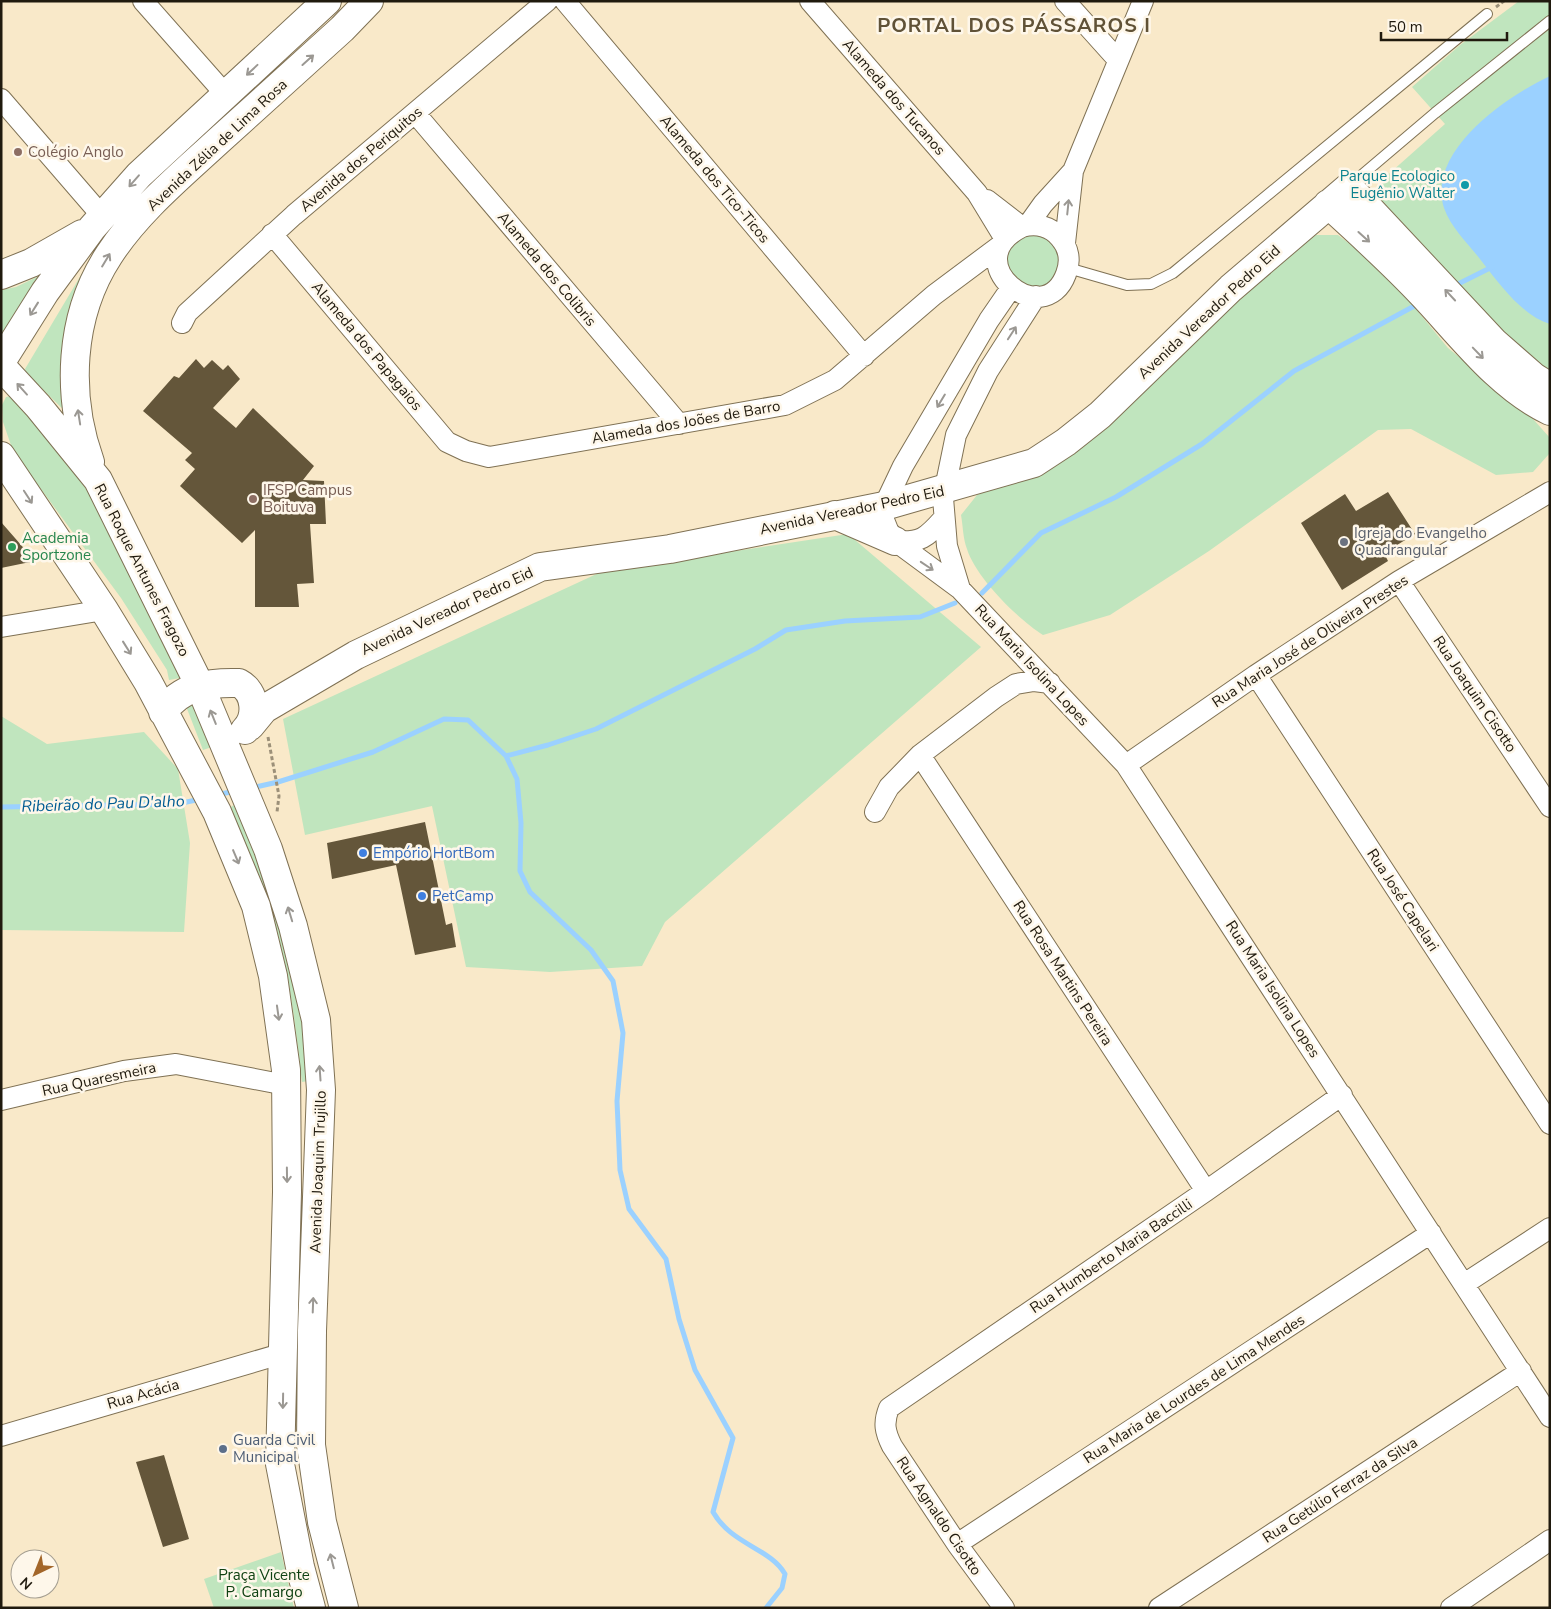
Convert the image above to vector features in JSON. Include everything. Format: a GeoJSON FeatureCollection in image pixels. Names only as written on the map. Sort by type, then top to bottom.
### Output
{"type":"FeatureCollection","features":[{"type":"Feature","properties":{"kind":"main road","name":"Avenida Zélia de Lima Rosa"},"geometry":{"type":"LineString","coordinates":[[1,364],[45,292],[97,222],[139,174],[327,1]]}},
{"type":"Feature","properties":{"kind":"main road","name":"Avenida Zélia de Lima Rosa"},"geometry":{"type":"LineString","coordinates":[[98,480],[87,453],[80,426],[74,372],[80,324],[102,267],[116,244],[161,194],[370,1]]}},
{"type":"Feature","properties":{"kind":"main road","name":"Avenida Vereador Pedro Eid"},"geometry":{"type":"LineString","coordinates":[[229,756],[264,709],[356,655],[540,567],[670,549],[884,506],[944,490],[1034,462],[1066,442],[1100,415],[1231,288],[1349,187]]}},
{"type":"Feature","properties":{"kind":"main road"},"geometry":{"type":"LineString","coordinates":[[1349,187],[1494,342],[1550,387]]}},
{"type":"Feature","properties":{"kind":"main road"},"geometry":{"type":"LineString","coordinates":[[1328,204],[1400,271],[1494,370],[1535,404],[1550,412]]}},
{"type":"Feature","properties":{"kind":"main road","name":"Avenida Zélia de Lima Rosa"},"geometry":{"type":"LineString","coordinates":[[1,275],[32,263],[97,222]]}},
{"type":"Feature","properties":{"kind":"main road","name":"Rua Roque Antunes Fragozo"},"geometry":{"type":"LineString","coordinates":[[1,364],[98,480],[200,686],[229,756]]}},
{"type":"Feature","properties":{"kind":"main road"},"geometry":{"type":"LineString","coordinates":[[1,456],[104,610],[148,682],[193,766],[209,758],[229,756]]}},
{"type":"Feature","properties":{"kind":"main road"},"geometry":{"type":"LineString","coordinates":[[835,515],[895,541]]}},
{"type":"Feature","properties":{"kind":"main road"},"geometry":{"type":"LineString","coordinates":[[163,712],[178,695],[200,686],[239,683],[308,683]]}},
{"type":"Feature","properties":{"kind":"main road"},"geometry":{"type":"LineString","coordinates":[[239,683],[244,686],[252,700],[254,708],[250,726]]}},
{"type":"Feature","properties":{"kind":"main road","name":"Avenida Joaquim Trujillo"},"geometry":{"type":"LineString","coordinates":[[229,756],[249,801],[282,886],[316,1020],[321,1090],[312,1331],[311,1444],[322,1522],[344,1608]]}},
{"type":"Feature","properties":{"kind":"main road","name":"Avenida Joaquim Trujillo"},"geometry":{"type":"LineString","coordinates":[[193,766],[217,812],[256,906],[273,976],[286,1085],[287,1192],[280,1464],[300,1567],[311,1608]]}},
{"type":"Feature","properties":{"kind":"street"},"geometry":{"type":"LineString","coordinates":[[143,1],[226,95]]}},
{"type":"Feature","properties":{"kind":"street","name":"Avenida dos Periquitos"},"geometry":{"type":"LineString","coordinates":[[182,323],[187,313],[272,234],[547,1]]}},
{"type":"Feature","properties":{"kind":"street","name":"Alameda dos Tico-Ticos"},"geometry":{"type":"LineString","coordinates":[[565,1],[864,356]]}},
{"type":"Feature","properties":{"kind":"street","name":"Alameda dos Tucanos"},"geometry":{"type":"LineString","coordinates":[[810,1],[977,193]]}},
{"type":"Feature","properties":{"kind":"street"},"geometry":{"type":"LineString","coordinates":[[1065,1],[1118,60]]}},
{"type":"Feature","properties":{"kind":"street"},"geometry":{"type":"LineString","coordinates":[[1064,243],[1073,171],[1143,1]]}},
{"type":"Feature","properties":{"kind":"street"},"geometry":{"type":"LineString","coordinates":[[1,99],[97,222]]}},
{"type":"Feature","properties":{"kind":"street","name":"Alameda dos Colibris"},"geometry":{"type":"LineString","coordinates":[[415,113],[680,424]]}},
{"type":"Feature","properties":{"kind":"street"},"geometry":{"type":"LineString","coordinates":[[977,193],[1025,226],[1049,228],[1064,243],[1068,251],[1068,268],[1064,279],[1057,288],[1047,294],[1036,296],[1018,293],[1011,288],[1000,272],[998,253],[1003,242],[1025,226],[1073,171]]}},
{"type":"Feature","properties":{"kind":"street"},"geometry":{"type":"LineString","coordinates":[[977,193],[1003,242]]}},
{"type":"Feature","properties":{"kind":"street","name":"Alameda dos Papagaios"},"geometry":{"type":"LineString","coordinates":[[272,234],[447,442],[466,451]]}},
{"type":"Feature","properties":{"kind":"street","name":"Alameda dos Joões de Barro"},"geometry":{"type":"LineString","coordinates":[[466,451],[489,457],[785,405],[835,380],[956,278],[1003,242]]}},
{"type":"Feature","properties":{"kind":"street"},"geometry":{"type":"LineString","coordinates":[[956,278],[1000,272]]}},
{"type":"Feature","properties":{"kind":"street"},"geometry":{"type":"LineString","coordinates":[[943,519],[921,540],[914,542],[895,541],[884,520],[884,506],[903,466],[1011,288]]}},
{"type":"Feature","properties":{"kind":"street","name":"Rua Maria Isolina Lopes"},"geometry":{"type":"LineString","coordinates":[[960,589],[952,565],[943,519],[944,490],[956,436],[979,389],[1036,296]]}},
{"type":"Feature","properties":{"kind":"street"},"geometry":{"type":"LineString","coordinates":[[956,376],[979,389]]}},
{"type":"Feature","properties":{"kind":"street","name":"Rua Maria José de Oliveira Prestes"},"geometry":{"type":"LineString","coordinates":[[1126,765],[1256,675],[1399,581],[1548,497]]}},
{"type":"Feature","properties":{"kind":"street","name":"Rua Maria Isolina Lopes"},"geometry":{"type":"LineString","coordinates":[[895,541],[960,589],[1126,765],[1550,1417]]}},
{"type":"Feature","properties":{"kind":"street","name":"Rua Joaquim Cisotto"},"geometry":{"type":"LineString","coordinates":[[1399,581],[1550,807]]}},
{"type":"Feature","properties":{"kind":"street"},"geometry":{"type":"LineString","coordinates":[[1,627],[104,610]]}},
{"type":"Feature","properties":{"kind":"street","name":"Rua José Capelari"},"geometry":{"type":"LineString","coordinates":[[1256,675],[1550,1124]]}},
{"type":"Feature","properties":{"kind":"street"},"geometry":{"type":"LineString","coordinates":[[875,812],[888,787],[920,755],[1016,684],[1034,681],[1050,683]]}},
{"type":"Feature","properties":{"kind":"street","name":"Rua Rosa Martins Pereira"},"geometry":{"type":"LineString","coordinates":[[920,755],[1206,1191]]}},
{"type":"Feature","properties":{"kind":"street","name":"Rua Quaresmeira"},"geometry":{"type":"LineString","coordinates":[[1,1100],[124,1071],[176,1064],[286,1085]]}},
{"type":"Feature","properties":{"kind":"street","name":"Rua Humberto Maria Baccilli"},"geometry":{"type":"LineString","coordinates":[[884,1419],[889,1408],[1206,1191],[1342,1095]]}},
{"type":"Feature","properties":{"kind":"street"},"geometry":{"type":"LineString","coordinates":[[1464,1284],[1550,1228]]}},
{"type":"Feature","properties":{"kind":"street","name":"Rua Maria de Lourdes de Lima Mendes"},"geometry":{"type":"LineString","coordinates":[[957,1544],[1431,1233]]}},
{"type":"Feature","properties":{"kind":"street","name":"Rua Acácia"},"geometry":{"type":"LineString","coordinates":[[1,1436],[284,1353]]}},
{"type":"Feature","properties":{"kind":"street","name":"Rua Getúlio Ferraz da Silva"},"geometry":{"type":"LineString","coordinates":[[1159,1608],[1521,1372]]}},
{"type":"Feature","properties":{"kind":"street","name":"Rua Agnaldo Cisotto"},"geometry":{"type":"LineString","coordinates":[[884,1419],[885,1432],[892,1446],[957,1544],[1004,1608]]}},
{"type":"Feature","properties":{"kind":"street"},"geometry":{"type":"LineString","coordinates":[[1451,1608],[1550,1540]]}},
{"type":"Feature","properties":{"kind":"lane"},"geometry":{"type":"LineString","coordinates":[[1068,268],[1127,285],[1151,284],[1173,272],[1487,14]]}},
{"type":"Feature","properties":{"kind":"lane"},"geometry":{"type":"LineString","coordinates":[[1349,187],[1435,113],[1550,21]]}},
{"type":"Feature","properties":{"kind":"path"},"geometry":{"type":"LineString","coordinates":[[273,772],[278,794]]}},
{"type":"Feature","properties":{"kind":"green space","name":"Parque Ecologico Eugênio Walter"},"geometry":{"type":"Polygon","coordinates":[[[1519,1],[1550,1],[1550,377],[1495,328],[1382,201],[1378,191],[1382,180],[1445,124],[1412,87],[1460,45],[1519,1]]]}},
{"type":"Feature","properties":{"kind":"green space"},"geometry":{"type":"Polygon","coordinates":[[[1042,232],[1061,251],[1061,264],[1060,271],[1053,280],[1045,285],[1035,287],[1017,281],[1011,274],[1007,264],[1006,253],[1016,237],[1042,232]]]}},
{"type":"Feature","properties":{"kind":"green space"},"geometry":{"type":"Polygon","coordinates":[[[1316,235],[1338,235],[1371,260],[1397,286],[1448,348],[1525,410],[1550,438],[1549,454],[1533,472],[1496,475],[1411,429],[1378,430],[1209,551],[1110,615],[1043,635],[1033,628],[999,597],[979,572],[966,545],[961,515],[977,495],[1009,478],[1289,251],[1316,235]]]}},
{"type":"Feature","properties":{"kind":"green space"},"geometry":{"type":"Polygon","coordinates":[[[87,265],[90,265],[72,418],[27,374],[25,369],[87,265]]]}},
{"type":"Feature","properties":{"kind":"green space"},"geometry":{"type":"Polygon","coordinates":[[[41,275],[1,341],[1,290],[16,287],[41,275]]]}},
{"type":"Feature","properties":{"kind":"green space"},"geometry":{"type":"Polygon","coordinates":[[[11,396],[62,446],[124,542],[185,677],[169,680],[167,670],[121,598],[13,451],[3,422],[2,405],[6,397],[11,396]]]}},
{"type":"Feature","properties":{"kind":"green space"},"geometry":{"type":"Polygon","coordinates":[[[848,534],[981,647],[665,922],[642,966],[550,972],[466,967],[432,806],[305,835],[283,719],[603,571],[848,534]]]}},
{"type":"Feature","properties":{"kind":"green space"},"geometry":{"type":"Polygon","coordinates":[[[191,699],[212,747],[203,750],[184,701],[191,699]]]}},
{"type":"Feature","properties":{"kind":"green space"},"geometry":{"type":"Polygon","coordinates":[[[1,716],[47,744],[144,732],[178,769],[190,843],[184,932],[1,930],[1,716]]]}},
{"type":"Feature","properties":{"kind":"green space"},"geometry":{"type":"Polygon","coordinates":[[[241,801],[300,992],[308,1081],[302,1082],[291,995],[275,926],[263,891],[229,808],[241,801]]]}},
{"type":"Feature","properties":{"kind":"green space","name":"Praça Vicente P. Camargo"},"geometry":{"type":"Polygon","coordinates":[[[281,1552],[294,1608],[214,1608],[204,1579],[281,1552]]]}},
{"type":"Feature","properties":{"kind":"water"},"geometry":{"type":"Polygon","coordinates":[[[1550,76],[1550,324],[1540,320],[1521,307],[1497,281],[1462,237],[1447,216],[1444,208],[1442,187],[1447,166],[1458,146],[1474,128],[1513,97],[1550,76]]]}},
{"type":"Feature","properties":{"kind":"building"},"geometry":{"type":"Polygon","coordinates":[[[196,359],[204,368],[212,360],[223,370],[228,365],[240,379],[213,408],[236,428],[253,408],[314,466],[303,480],[324,481],[326,524],[310,524],[314,583],[297,584],[299,607],[255,607],[255,530],[242,543],[180,486],[195,469],[185,460],[192,453],[143,411],[174,376],[179,378],[196,359]]]}},
{"type":"Feature","properties":{"kind":"building","name":"Igreja do Evangelho Quadrangular"},"geometry":{"type":"Polygon","coordinates":[[[1388,492],[1415,534],[1384,553],[1388,561],[1342,590],[1301,523],[1345,494],[1356,511],[1388,492]]]}},
{"type":"Feature","properties":{"kind":"building","name":"Academia Sportzone"},"geometry":{"type":"Polygon","coordinates":[[[1,522],[35,561],[1,568],[1,522]]]}},
{"type":"Feature","properties":{"kind":"building","name":"PetCamp"},"geometry":{"type":"Polygon","coordinates":[[[425,822],[446,925],[452,923],[456,947],[415,955],[396,865],[332,879],[327,843],[425,822]]]}},
{"type":"Feature","properties":{"kind":"building"},"geometry":{"type":"Polygon","coordinates":[[[164,1455],[189,1539],[163,1547],[136,1462],[164,1455]]]}},
{"type":"Feature","properties":{"kind":"waterway"},"geometry":{"type":"LineString","coordinates":[[1454,286],[1492,267]]}},
{"type":"Feature","properties":{"kind":"waterway"},"geometry":{"type":"LineString","coordinates":[[982,593],[1041,533],[1116,497],[1202,444],[1294,371],[1418,304]]}},
{"type":"Feature","properties":{"kind":"waterway"},"geometry":{"type":"LineString","coordinates":[[506,756],[548,745],[596,729],[755,649],[786,630],[845,621],[920,617],[955,603]]}},
{"type":"Feature","properties":{"kind":"waterway"},"geometry":{"type":"LineString","coordinates":[[251,788],[278,782],[373,752],[444,719],[468,720],[506,756],[517,779],[521,823],[520,871],[530,892],[591,950],[613,981],[623,1033],[617,1101],[620,1170],[629,1209],[666,1259],[679,1319],[695,1370],[733,1438],[713,1512],[730,1532],[770,1558],[785,1574],[782,1588],[766,1608]]}},
{"type":"Feature","properties":{"kind":"waterway","name":"Ribeirão do Pau D'alho"},"geometry":{"type":"LineString","coordinates":[[216,795],[235,791]]}},
{"type":"Feature","properties":{"kind":"waterway","name":"Ribeirão do Pau D'alho"},"geometry":{"type":"LineString","coordinates":[[1,807],[177,804],[201,799]]}},
{"type":"Feature","properties":{"kind":"place","name":"Colégio Anglo"},"geometry":{"type":"Point","coordinates":[18,152]}},
{"type":"Feature","properties":{"kind":"place","name":"Parque Ecologico Eugênio Walter"},"geometry":{"type":"Point","coordinates":[1465,185]}},
{"type":"Feature","properties":{"kind":"place","name":"IFSP Campus Boituva"},"geometry":{"type":"Point","coordinates":[253,499]}},
{"type":"Feature","properties":{"kind":"place","name":"Igreja do Evangelho Quadrangular"},"geometry":{"type":"Point","coordinates":[1344,542]}},
{"type":"Feature","properties":{"kind":"place","name":"Academia Sportzone"},"geometry":{"type":"Point","coordinates":[12,547]}},
{"type":"Feature","properties":{"kind":"place","name":"Empório HortBom"},"geometry":{"type":"Point","coordinates":[363,853]}},
{"type":"Feature","properties":{"kind":"place","name":"PetCamp"},"geometry":{"type":"Point","coordinates":[422,896]}},
{"type":"Feature","properties":{"kind":"place","name":"Guarda Civil Municipal"},"geometry":{"type":"Point","coordinates":[223,1449]}},
{"type":"Feature","properties":{"kind":"district","name":"PORTAL DOS PÁSSAROS I"},"geometry":{"type":"Point","coordinates":[1014,25]}}]}
